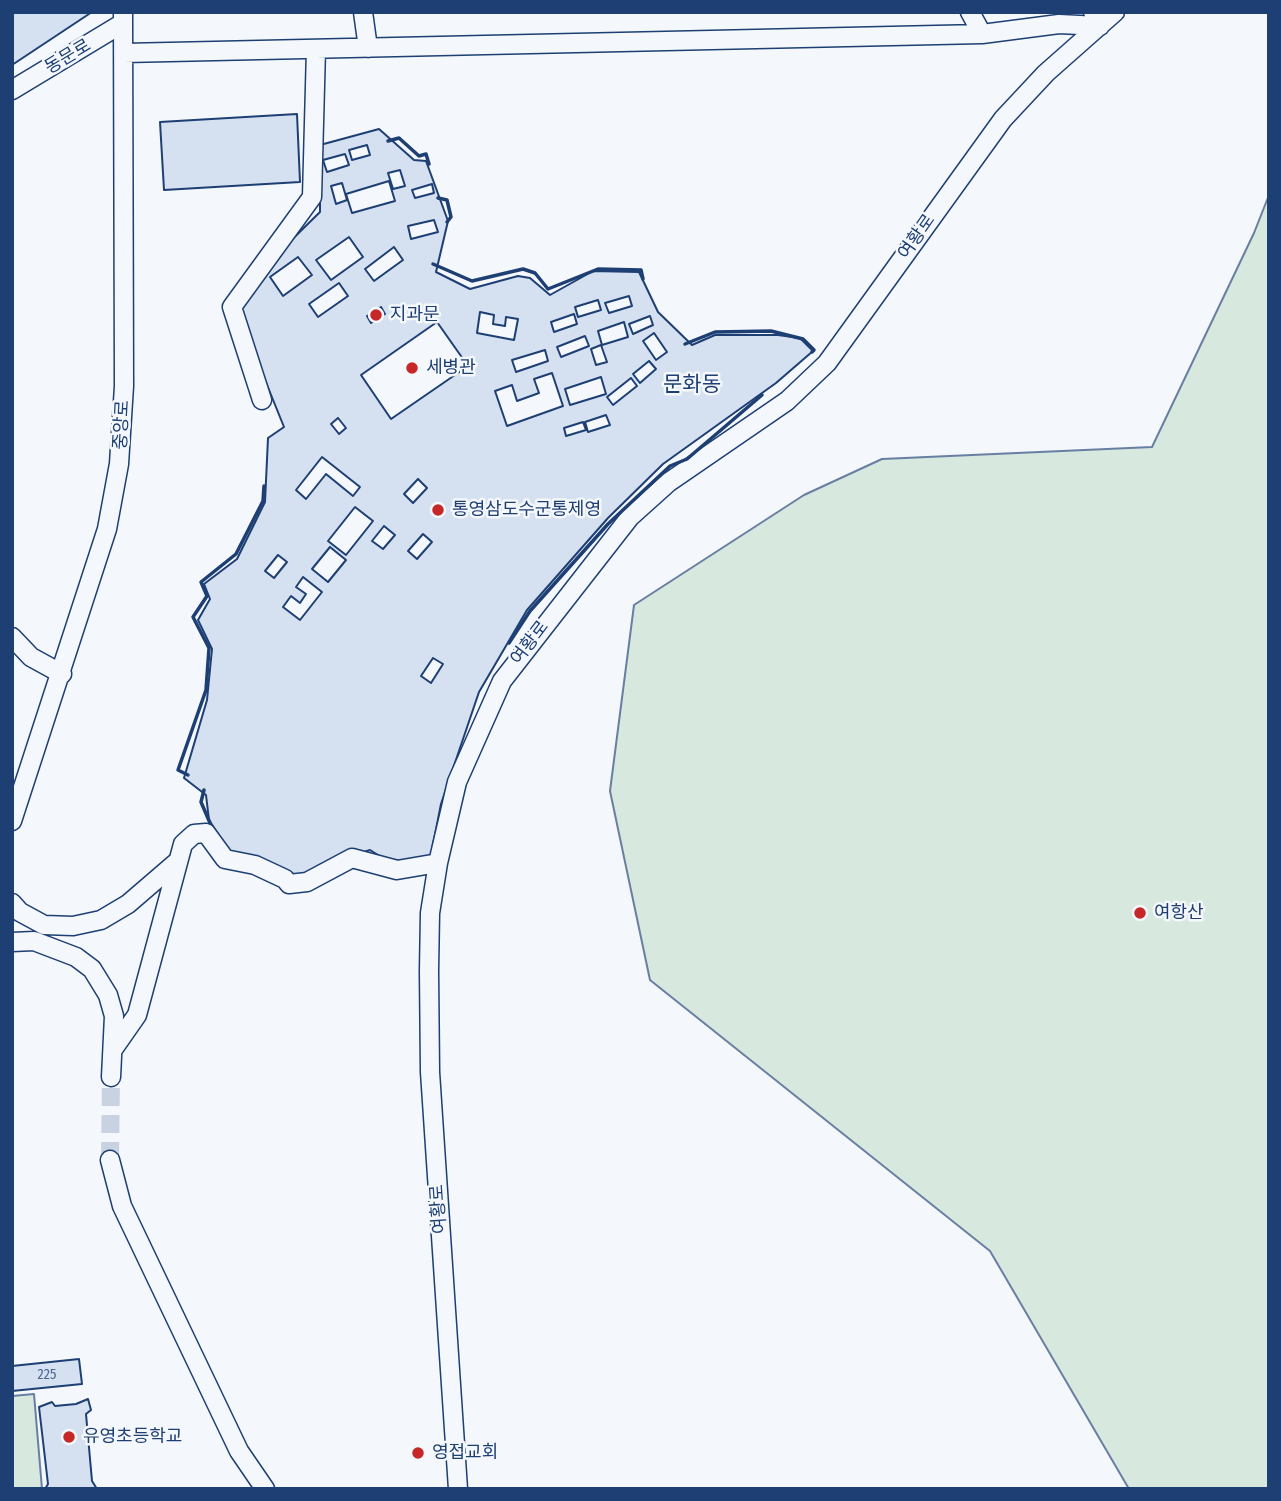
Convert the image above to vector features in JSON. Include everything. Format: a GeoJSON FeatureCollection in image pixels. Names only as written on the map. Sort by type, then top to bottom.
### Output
{"type":"FeatureCollection","features":[{"type":"Feature","properties":{"kind":"street"},"geometry":{"type":"LineString","coordinates":[[363,12],[369,48]]}},
{"type":"Feature","properties":{"kind":"street"},"geometry":{"type":"LineString","coordinates":[[970,12],[982,34]]}},
{"type":"Feature","properties":{"kind":"street","name":"여황로"},"geometry":{"type":"LineString","coordinates":[[458,1489],[430,1072],[430,913],[438,863],[457,782],[502,681],[630,517],[669,482],[786,401],[827,363],[1003,119],[1097,19],[1115,12]]}},
{"type":"Feature","properties":{"kind":"street","name":"중앙로"},"geometry":{"type":"LineString","coordinates":[[12,821],[107,529],[123,428],[123,18]]}},
{"type":"Feature","properties":{"kind":"street","name":"동문로"},"geometry":{"type":"LineString","coordinates":[[12,90],[123,18]]}},
{"type":"Feature","properties":{"kind":"street"},"geometry":{"type":"LineString","coordinates":[[124,53],[982,34],[1097,19]]}},
{"type":"Feature","properties":{"kind":"street"},"geometry":{"type":"LineString","coordinates":[[262,400],[232,307],[312,197],[316,49]]}},
{"type":"Feature","properties":{"kind":"street"},"geometry":{"type":"LineString","coordinates":[[12,637],[32,657],[62,674]]}},
{"type":"Feature","properties":{"kind":"street"},"geometry":{"type":"LineString","coordinates":[[114,1048],[137,1015],[183,844],[201,831],[225,859],[255,865],[285,879],[289,884],[307,882],[352,858],[397,870],[438,863]]}},
{"type":"Feature","properties":{"kind":"street"},"geometry":{"type":"LineString","coordinates":[[12,903],[20,912],[44,925],[73,926],[101,920],[128,904],[178,862]]}},
{"type":"Feature","properties":{"kind":"street"},"geometry":{"type":"LineString","coordinates":[[12,942],[34,941],[76,957],[92,969],[108,995],[114,1016],[111,1077]]}},
{"type":"Feature","properties":{"kind":"street"},"geometry":{"type":"LineString","coordinates":[[110,1160],[122,1206],[239,1451],[265,1489]]}},
{"type":"Feature","properties":{"kind":"shaded area"},"geometry":{"type":"Polygon","coordinates":[[[1269,195],[1269,1489],[1129,1489],[990,1251],[650,980],[610,791],[634,605],[804,495],[882,459],[1152,447],[1254,233],[1269,195]]]}},
{"type":"Feature","properties":{"kind":"shaded area"},"geometry":{"type":"Polygon","coordinates":[[[34,1394],[42,1489],[12,1489],[12,1396],[34,1394]]]}},
{"type":"Feature","properties":{"kind":"building"},"geometry":{"type":"Polygon","coordinates":[[[12,12],[92,12],[12,65],[12,12]]]}},
{"type":"Feature","properties":{"kind":"building"},"geometry":{"type":"Polygon","coordinates":[[[297,114],[300,182],[164,190],[160,122],[297,114]]]}},
{"type":"Feature","properties":{"kind":"building","name":"통영삼도수군통제영"},"geometry":{"type":"Polygon","coordinates":[[[379,129],[414,160],[426,161],[448,221],[436,272],[470,289],[518,276],[530,278],[550,295],[593,271],[639,272],[658,312],[692,345],[715,335],[778,335],[800,338],[813,351],[776,383],[663,464],[608,518],[527,610],[479,692],[441,804],[430,860],[394,865],[370,850],[349,857],[298,882],[236,862],[209,820],[206,795],[184,778],[207,700],[212,649],[198,620],[210,599],[204,584],[237,559],[265,502],[268,438],[284,427],[240,318],[240,300],[265,266],[320,212],[320,145],[379,129]]]}},
{"type":"Feature","properties":{"kind":"building"},"geometry":{"type":"Polygon","coordinates":[[[367,145],[370,155],[352,160],[349,150],[367,145]]]}},
{"type":"Feature","properties":{"kind":"building"},"geometry":{"type":"Polygon","coordinates":[[[345,154],[349,165],[327,172],[323,160],[345,154]]]}},
{"type":"Feature","properties":{"kind":"building"},"geometry":{"type":"Polygon","coordinates":[[[400,170],[405,186],[393,189],[388,173],[400,170]]]}},
{"type":"Feature","properties":{"kind":"building"},"geometry":{"type":"Polygon","coordinates":[[[389,181],[395,201],[352,213],[346,194],[389,181]]]}},
{"type":"Feature","properties":{"kind":"building"},"geometry":{"type":"Polygon","coordinates":[[[342,183],[347,200],[336,204],[331,186],[342,183]]]}},
{"type":"Feature","properties":{"kind":"building"},"geometry":{"type":"Polygon","coordinates":[[[432,184],[434,193],[415,198],[412,190],[432,184]]]}},
{"type":"Feature","properties":{"kind":"building"},"geometry":{"type":"Polygon","coordinates":[[[434,220],[438,232],[411,239],[408,226],[434,220]]]}},
{"type":"Feature","properties":{"kind":"building"},"geometry":{"type":"Polygon","coordinates":[[[349,237],[363,257],[331,280],[316,260],[349,237]]]}},
{"type":"Feature","properties":{"kind":"building"},"geometry":{"type":"Polygon","coordinates":[[[394,247],[403,260],[374,281],[365,269],[394,247]]]}},
{"type":"Feature","properties":{"kind":"building"},"geometry":{"type":"Polygon","coordinates":[[[298,257],[312,275],[283,296],[270,277],[298,257]]]}},
{"type":"Feature","properties":{"kind":"building"},"geometry":{"type":"Polygon","coordinates":[[[339,283],[348,296],[318,317],[309,304],[339,283]]]}},
{"type":"Feature","properties":{"kind":"building"},"geometry":{"type":"Polygon","coordinates":[[[629,296],[632,306],[609,313],[605,303],[629,296]]]}},
{"type":"Feature","properties":{"kind":"building"},"geometry":{"type":"Polygon","coordinates":[[[598,300],[601,310],[578,317],[575,307],[598,300]]]}},
{"type":"Feature","properties":{"kind":"building","name":"지과문"},"geometry":{"type":"Polygon","coordinates":[[[381,307],[385,314],[371,323],[367,316],[381,307]]]}},
{"type":"Feature","properties":{"kind":"building"},"geometry":{"type":"Polygon","coordinates":[[[480,312],[494,315],[493,324],[505,326],[506,317],[518,319],[514,340],[477,333],[480,312]]]}},
{"type":"Feature","properties":{"kind":"building"},"geometry":{"type":"Polygon","coordinates":[[[574,314],[577,324],[554,332],[551,322],[574,314]]]}},
{"type":"Feature","properties":{"kind":"building"},"geometry":{"type":"Polygon","coordinates":[[[650,316],[653,325],[633,334],[629,324],[650,316]]]}},
{"type":"Feature","properties":{"kind":"building"},"geometry":{"type":"Polygon","coordinates":[[[437,322],[468,366],[391,419],[361,375],[437,322]]]}},
{"type":"Feature","properties":{"kind":"building"},"geometry":{"type":"Polygon","coordinates":[[[624,322],[628,337],[602,345],[598,331],[624,322]]]}},
{"type":"Feature","properties":{"kind":"building"},"geometry":{"type":"Polygon","coordinates":[[[654,333],[667,352],[656,360],[643,341],[654,333]]]}},
{"type":"Feature","properties":{"kind":"building"},"geometry":{"type":"Polygon","coordinates":[[[585,336],[589,346],[561,357],[557,347],[585,336]]]}},
{"type":"Feature","properties":{"kind":"building"},"geometry":{"type":"Polygon","coordinates":[[[601,345],[607,362],[596,365],[591,349],[601,345]]]}},
{"type":"Feature","properties":{"kind":"building"},"geometry":{"type":"Polygon","coordinates":[[[545,350],[548,361],[516,372],[512,360],[545,350]]]}},
{"type":"Feature","properties":{"kind":"building"},"geometry":{"type":"Polygon","coordinates":[[[649,361],[656,369],[640,383],[633,374],[649,361]]]}},
{"type":"Feature","properties":{"kind":"building"},"geometry":{"type":"Polygon","coordinates":[[[552,373],[563,406],[507,426],[495,391],[512,385],[517,401],[539,393],[534,379],[552,373]]]}},
{"type":"Feature","properties":{"kind":"building"},"geometry":{"type":"Polygon","coordinates":[[[601,377],[606,394],[570,405],[565,389],[601,377]]]}},
{"type":"Feature","properties":{"kind":"building"},"geometry":{"type":"Polygon","coordinates":[[[631,378],[637,386],[613,405],[607,397],[631,378]]]}},
{"type":"Feature","properties":{"kind":"building"},"geometry":{"type":"Polygon","coordinates":[[[606,415],[610,425],[588,432],[585,422],[606,415]]]}},
{"type":"Feature","properties":{"kind":"building"},"geometry":{"type":"Polygon","coordinates":[[[338,418],[346,428],[339,434],[331,424],[338,418]]]}},
{"type":"Feature","properties":{"kind":"building"},"geometry":{"type":"Polygon","coordinates":[[[583,422],[586,430],[566,436],[564,428],[583,422]]]}},
{"type":"Feature","properties":{"kind":"building"},"geometry":{"type":"Polygon","coordinates":[[[322,457],[360,487],[353,496],[326,474],[306,499],[296,490],[322,457]]]}},
{"type":"Feature","properties":{"kind":"building"},"geometry":{"type":"Polygon","coordinates":[[[418,479],[427,488],[413,503],[404,494],[418,479]]]}},
{"type":"Feature","properties":{"kind":"building"},"geometry":{"type":"Polygon","coordinates":[[[355,507],[373,521],[346,555],[328,541],[355,507]]]}},
{"type":"Feature","properties":{"kind":"building"},"geometry":{"type":"Polygon","coordinates":[[[384,526],[395,535],[383,549],[372,541],[384,526]]]}},
{"type":"Feature","properties":{"kind":"building"},"geometry":{"type":"Polygon","coordinates":[[[423,534],[432,542],[417,559],[408,551],[423,534]]]}},
{"type":"Feature","properties":{"kind":"building"},"geometry":{"type":"Polygon","coordinates":[[[330,547],[346,560],[328,582],[312,569],[330,547]]]}},
{"type":"Feature","properties":{"kind":"building"},"geometry":{"type":"Polygon","coordinates":[[[278,555],[287,562],[274,578],[265,571],[278,555]]]}},
{"type":"Feature","properties":{"kind":"building"},"geometry":{"type":"Polygon","coordinates":[[[303,577],[322,592],[300,620],[283,607],[291,596],[300,603],[306,594],[296,587],[303,577]]]}},
{"type":"Feature","properties":{"kind":"building"},"geometry":{"type":"Polygon","coordinates":[[[433,658],[443,664],[431,683],[421,676],[433,658]]]}},
{"type":"Feature","properties":{"kind":"building"},"geometry":{"type":"Polygon","coordinates":[[[79,1359],[82,1384],[12,1391],[12,1366],[79,1359]]]}},
{"type":"Feature","properties":{"kind":"building"},"geometry":{"type":"Polygon","coordinates":[[[88,1399],[91,1410],[86,1414],[92,1481],[97,1489],[45,1489],[48,1484],[39,1407],[52,1402],[55,1406],[76,1404],[88,1399]]]}},
{"type":"Feature","properties":{"kind":"tunnel"},"geometry":{"type":"LineString","coordinates":[[110,1160],[111,1077]]}},
{"type":"Feature","properties":{"kind":"wall"},"geometry":{"type":"LineString","coordinates":[[388,141],[399,138],[419,156],[426,154],[429,164]]}},
{"type":"Feature","properties":{"kind":"wall"},"geometry":{"type":"LineString","coordinates":[[438,198],[447,200],[451,217],[447,222]]}},
{"type":"Feature","properties":{"kind":"wall"},"geometry":{"type":"LineString","coordinates":[[433,264],[472,281],[523,269],[535,273],[548,289],[598,269],[641,270],[643,279]]}},
{"type":"Feature","properties":{"kind":"wall"},"geometry":{"type":"LineString","coordinates":[[685,344],[715,332],[771,331],[803,339],[814,350],[812,352]]}},
{"type":"Feature","properties":{"kind":"wall"},"geometry":{"type":"LineString","coordinates":[[509,643],[530,611],[608,524],[670,466],[687,459],[762,395]]}},
{"type":"Feature","properties":{"kind":"wall"},"geometry":{"type":"LineString","coordinates":[[188,775],[178,770],[206,690],[209,648],[193,617],[207,596],[201,582],[236,554],[263,501],[264,486]]}},
{"type":"Feature","properties":{"kind":"wall"},"geometry":{"type":"LineString","coordinates":[[204,790],[201,802],[210,823]]}},
{"type":"Feature","properties":{"kind":"place","name":"지과문"},"geometry":{"type":"Point","coordinates":[376,315]}},
{"type":"Feature","properties":{"kind":"place","name":"세병관"},"geometry":{"type":"Point","coordinates":[412,368]}},
{"type":"Feature","properties":{"kind":"place","name":"통영삼도수군통제영"},"geometry":{"type":"Point","coordinates":[438,510]}},
{"type":"Feature","properties":{"kind":"place","name":"여항산"},"geometry":{"type":"Point","coordinates":[1140,913]}},
{"type":"Feature","properties":{"kind":"place","name":"유영초등학교"},"geometry":{"type":"Point","coordinates":[69,1437]}},
{"type":"Feature","properties":{"kind":"place","name":"영접교회"},"geometry":{"type":"Point","coordinates":[418,1453]}},
{"type":"Feature","properties":{"kind":"district","name":"문화동"},"geometry":{"type":"Point","coordinates":[692,385]}}]}
